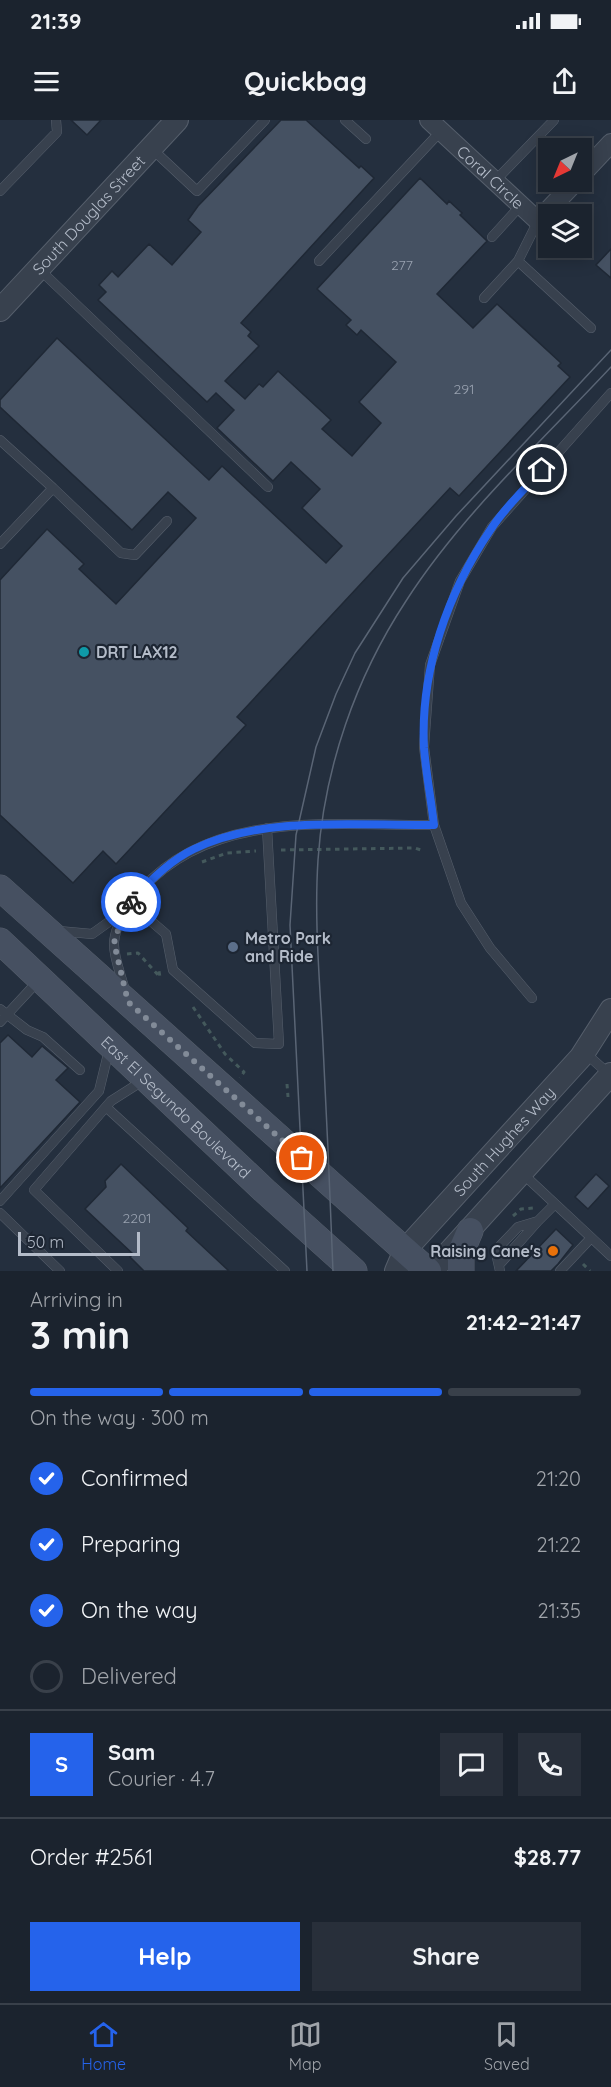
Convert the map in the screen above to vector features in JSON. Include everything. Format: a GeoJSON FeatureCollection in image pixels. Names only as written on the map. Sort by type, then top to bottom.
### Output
{"type":"FeatureCollection","features":[{"type":"Feature","properties":{"kind":"main road"},"geometry":{"type":"LineString","coordinates":[[0,888],[128,1002],[401,1261],[430,1271]]}},
{"type":"Feature","properties":{"kind":"main road","name":"East El Segundo Boulevard"},"geometry":{"type":"LineString","coordinates":[[0,941],[354,1271]]}},
{"type":"Feature","properties":{"kind":"main road"},"geometry":{"type":"LineString","coordinates":[[461,1271],[461,1252],[470,1231]]}},
{"type":"Feature","properties":{"kind":"street","name":"South Douglas Street"},"geometry":{"type":"LineString","coordinates":[[0,310],[177,120]]}},
{"type":"Feature","properties":{"kind":"street","name":"Coral Circle"},"geometry":{"type":"LineString","coordinates":[[435,126],[538,221]]}},
{"type":"Feature","properties":{"kind":"street"},"geometry":{"type":"LineString","coordinates":[[592,163],[611,143]]}},
{"type":"Feature","properties":{"kind":"street","name":"Coral Circle"},"geometry":{"type":"LineString","coordinates":[[554,204],[566,192]]}},
{"type":"Feature","properties":{"kind":"street","name":"South Hughes Way"},"geometry":{"type":"LineString","coordinates":[[401,1261],[584,1052],[611,1010]]}},
{"type":"Feature","properties":{"kind":"street"},"geometry":{"type":"LineString","coordinates":[[430,1271],[470,1231],[611,1076]]}},
{"type":"Feature","properties":{"kind":"lane"},"geometry":{"type":"LineString","coordinates":[[0,191],[57,132],[56,120]]}},
{"type":"Feature","properties":{"kind":"lane"},"geometry":{"type":"LineString","coordinates":[[152,148],[197,191],[265,120]]}},
{"type":"Feature","properties":{"kind":"lane"},"geometry":{"type":"LineString","coordinates":[[345,120],[366,139]]}},
{"type":"Feature","properties":{"kind":"lane"},"geometry":{"type":"LineString","coordinates":[[495,181],[554,120]]}},
{"type":"Feature","properties":{"kind":"lane"},"geometry":{"type":"LineString","coordinates":[[319,261],[435,126]]}},
{"type":"Feature","properties":{"kind":"lane"},"geometry":{"type":"LineString","coordinates":[[492,237],[521,205]]}},
{"type":"Feature","properties":{"kind":"lane"},"geometry":{"type":"LineString","coordinates":[[484,298],[518,261],[538,221]]}},
{"type":"Feature","properties":{"kind":"lane"},"geometry":{"type":"LineString","coordinates":[[518,261],[591,328]]}},
{"type":"Feature","properties":{"kind":"lane"},"geometry":{"type":"LineString","coordinates":[[39,269],[268,487]]}},
{"type":"Feature","properties":{"kind":"lane"},"geometry":{"type":"LineString","coordinates":[[532,999],[490,948],[461,903],[434,825],[424,747],[425,703],[430,664],[460,581],[492,527],[611,393]]}},
{"type":"Feature","properties":{"kind":"lane"},"geometry":{"type":"LineString","coordinates":[[0,440],[121,553],[135,555],[167,521]]}},
{"type":"Feature","properties":{"kind":"lane"},"geometry":{"type":"LineString","coordinates":[[0,544],[52,488]]}},
{"type":"Feature","properties":{"kind":"lane"},"geometry":{"type":"LineString","coordinates":[[39,924],[67,934],[84,936],[92,934],[127,907],[150,880],[193,849],[223,837],[267,828],[333,825],[434,825]]}},
{"type":"Feature","properties":{"kind":"lane"},"geometry":{"type":"LineString","coordinates":[[127,907],[166,934],[173,970],[255,1043],[279,1044],[267,828]]}},
{"type":"Feature","properties":{"kind":"lane"},"geometry":{"type":"LineString","coordinates":[[127,907],[114,943],[128,1002]]}},
{"type":"Feature","properties":{"kind":"lane"},"geometry":{"type":"LineString","coordinates":[[40,979],[2,1015],[43,1037],[80,1070]]}},
{"type":"Feature","properties":{"kind":"lane"},"geometry":{"type":"LineString","coordinates":[[0,1201],[99,1091],[110,1045]]}},
{"type":"Feature","properties":{"kind":"lane"},"geometry":{"type":"LineString","coordinates":[[584,1052],[611,1076]]}},
{"type":"Feature","properties":{"kind":"lane"},"geometry":{"type":"LineString","coordinates":[[118,1271],[34,1190],[111,1101],[146,1078]]}},
{"type":"Feature","properties":{"kind":"lane"},"geometry":{"type":"LineString","coordinates":[[106,1107],[285,1271]]}},
{"type":"Feature","properties":{"kind":"lane"},"geometry":{"type":"LineString","coordinates":[[522,1173],[611,1257]]}},
{"type":"Feature","properties":{"kind":"lane"},"geometry":{"type":"LineString","coordinates":[[500,1268],[496,1253],[502,1244],[518,1227],[538,1221],[555,1204]]}},
{"type":"Feature","properties":{"kind":"lane"},"geometry":{"type":"LineString","coordinates":[[0,1213],[60,1271]]}},
{"type":"Feature","properties":{"kind":"lane"},"geometry":{"type":"LineString","coordinates":[[560,1271],[591,1238]]}},
{"type":"Feature","properties":{"kind":"path"},"geometry":{"type":"LineString","coordinates":[[197,865],[242,850],[415,848],[424,851]]}},
{"type":"Feature","properties":{"kind":"path"},"geometry":{"type":"LineString","coordinates":[[122,954],[138,953],[160,977],[158,964]]}},
{"type":"Feature","properties":{"kind":"path"},"geometry":{"type":"LineString","coordinates":[[193,1007],[225,1054],[244,1072],[240,1079]]}},
{"type":"Feature","properties":{"kind":"path"},"geometry":{"type":"LineString","coordinates":[[287,1084],[288,1097]]}},
{"type":"Feature","properties":{"kind":"building"},"geometry":{"type":"Polygon","coordinates":[[[71,120],[101,120],[87,135],[71,120]]]}},
{"type":"Feature","properties":{"kind":"building"},"geometry":{"type":"Polygon","coordinates":[[[281,120],[306,120],[359,168],[361,166],[374,178],[241,323],[251,332],[248,336],[259,346],[225,381],[245,399],[259,384],[263,387],[278,371],[331,420],[322,429],[352,456],[381,423],[359,402],[396,362],[361,330],[357,335],[346,325],[351,320],[317,289],[420,178],[447,204],[449,201],[462,213],[460,215],[487,241],[437,294],[473,328],[497,304],[561,363],[558,366],[570,377],[459,496],[450,488],[237,717],[246,725],[116,864],[103,851],[73,883],[0,815],[0,580],[47,529],[84,564],[79,569],[116,604],[196,518],[168,492],[132,530],[0,407],[0,400],[57,338],[209,480],[222,466],[326,563],[342,546],[302,508],[320,489],[291,462],[273,481],[217,428],[234,410],[216,393],[207,402],[98,300],[106,292],[99,285],[112,271],[118,277],[149,244],[172,265],[201,232],[188,220],[198,206],[281,120]]]}},
{"type":"Feature","properties":{"kind":"building"},"geometry":{"type":"Polygon","coordinates":[[[611,249],[611,278],[596,265],[611,249]]]}},
{"type":"Feature","properties":{"kind":"building"},"geometry":{"type":"Polygon","coordinates":[[[8,1035],[32,1057],[42,1046],[68,1068],[56,1080],[80,1102],[0,1188],[0,1043],[8,1035]]]}},
{"type":"Feature","properties":{"kind":"building"},"geometry":{"type":"Polygon","coordinates":[[[121,1164],[188,1228],[186,1231],[229,1271],[144,1271],[130,1257],[133,1254],[85,1209],[106,1187],[105,1181],[121,1164]]]}},
{"type":"Feature","properties":{"kind":"building"},"geometry":{"type":"Polygon","coordinates":[[[596,1174],[609,1186],[588,1209],[575,1197],[596,1174]]]}},
{"type":"Feature","properties":{"kind":"building","name":"Raising Cane's"},"geometry":{"type":"Polygon","coordinates":[[[556,1229],[573,1245],[558,1264],[551,1271],[516,1271],[556,1229]]]}},
{"type":"Feature","properties":{"kind":"tram line"},"geometry":{"type":"LineString","coordinates":[[307,1271],[290,925],[296,835],[316,747],[336,694],[355,653],[403,578],[456,516],[611,350]]}},
{"type":"Feature","properties":{"kind":"tram line"},"geometry":{"type":"LineString","coordinates":[[333,1271],[317,906],[321,826],[335,758],[358,692],[372,661],[388,630],[428,569],[503,480],[611,367]]}},
{"type":"Feature","properties":{"kind":"way so far"},"geometry":{"type":"LineString","coordinates":[[131,902],[124,911],[114,943],[128,1002],[302,1158]]}},
{"type":"Feature","properties":{"kind":"place","name":"DRT LAX12"},"geometry":{"type":"Point","coordinates":[84,652]}},
{"type":"Feature","properties":{"kind":"place","name":"Metro Park and Ride"},"geometry":{"type":"Point","coordinates":[233,947]}},
{"type":"Feature","properties":{"kind":"place","name":"Raising Cane's"},"geometry":{"type":"Point","coordinates":[553,1251]}},
{"type":"Feature","properties":{"kind":"route"},"geometry":{"type":"LineString","coordinates":[[131,902],[150,880],[170,864],[193,849],[223,837],[267,828],[333,825],[434,825],[424,747],[425,703],[430,664],[460,581],[492,527],[542,470]]}}]}
